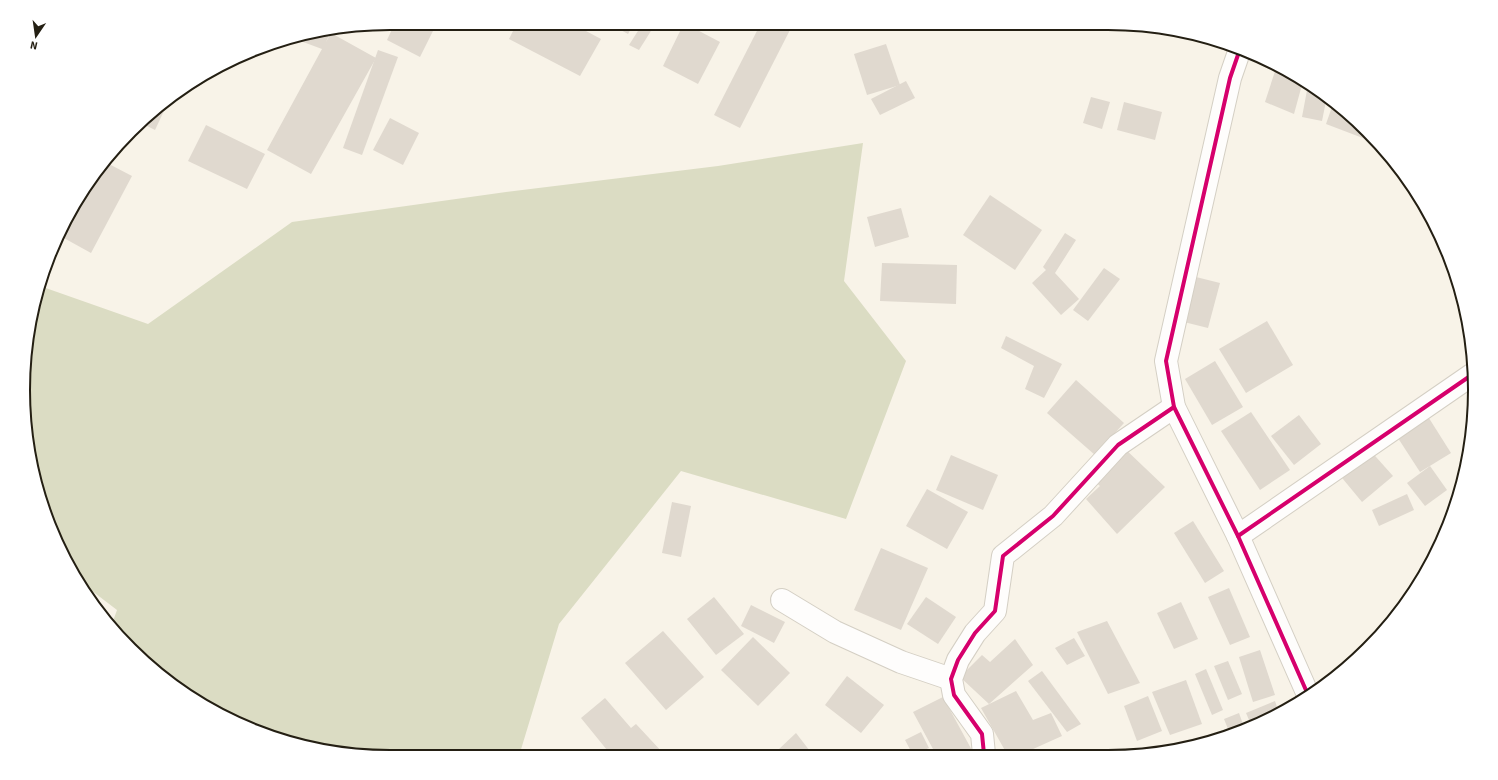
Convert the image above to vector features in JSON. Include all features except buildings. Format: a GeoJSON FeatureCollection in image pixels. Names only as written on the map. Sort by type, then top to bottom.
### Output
{"type":"FeatureCollection","features":[{"type":"Feature","properties":{"kind":"street"},"geometry":{"type":"LineString","coordinates":[[1238,54],[1228,86],[1166,361],[1174,407],[1238,536],[1306,690]]}},
{"type":"Feature","properties":{"kind":"street"},"geometry":{"type":"LineString","coordinates":[[1238,536],[1467,378]]}},
{"type":"Feature","properties":{"kind":"street"},"geometry":{"type":"LineString","coordinates":[[984,750],[982,734],[954,695],[951,679],[958,660],[976,633],[995,612],[1004,556],[1053,516],[1118,445],[1174,407]]}},
{"type":"Feature","properties":{"kind":"street"},"geometry":{"type":"LineString","coordinates":[[782,600],[835,632],[901,662],[951,679]]}},
{"type":"Feature","properties":{"kind":"green space"},"geometry":{"type":"Polygon","coordinates":[[[863,143],[844,281],[906,361],[846,519],[681,471],[559,624],[521,750],[390,750],[343,747],[297,738],[252,723],[210,702],[171,676],[135,645],[113,620],[117,610],[91,590],[78,570],[57,528],[42,483],[33,437],[30,390],[31,366],[37,320],[45,288],[148,324],[292,222],[506,192],[718,166],[863,143]]]}},
{"type":"Feature","properties":{"kind":"cycle path"},"geometry":{"type":"LineString","coordinates":[[1238,54],[1230,78],[1166,361],[1174,407],[1238,536],[1306,690]]}},
{"type":"Feature","properties":{"kind":"cycle path"},"geometry":{"type":"LineString","coordinates":[[1238,536],[1467,378]]}},
{"type":"Feature","properties":{"kind":"cycle path"},"geometry":{"type":"LineString","coordinates":[[984,750],[982,734],[954,695],[951,679],[958,660],[975,633],[995,611],[1003,556],[1053,516],[1118,445],[1174,407]]}}]}
